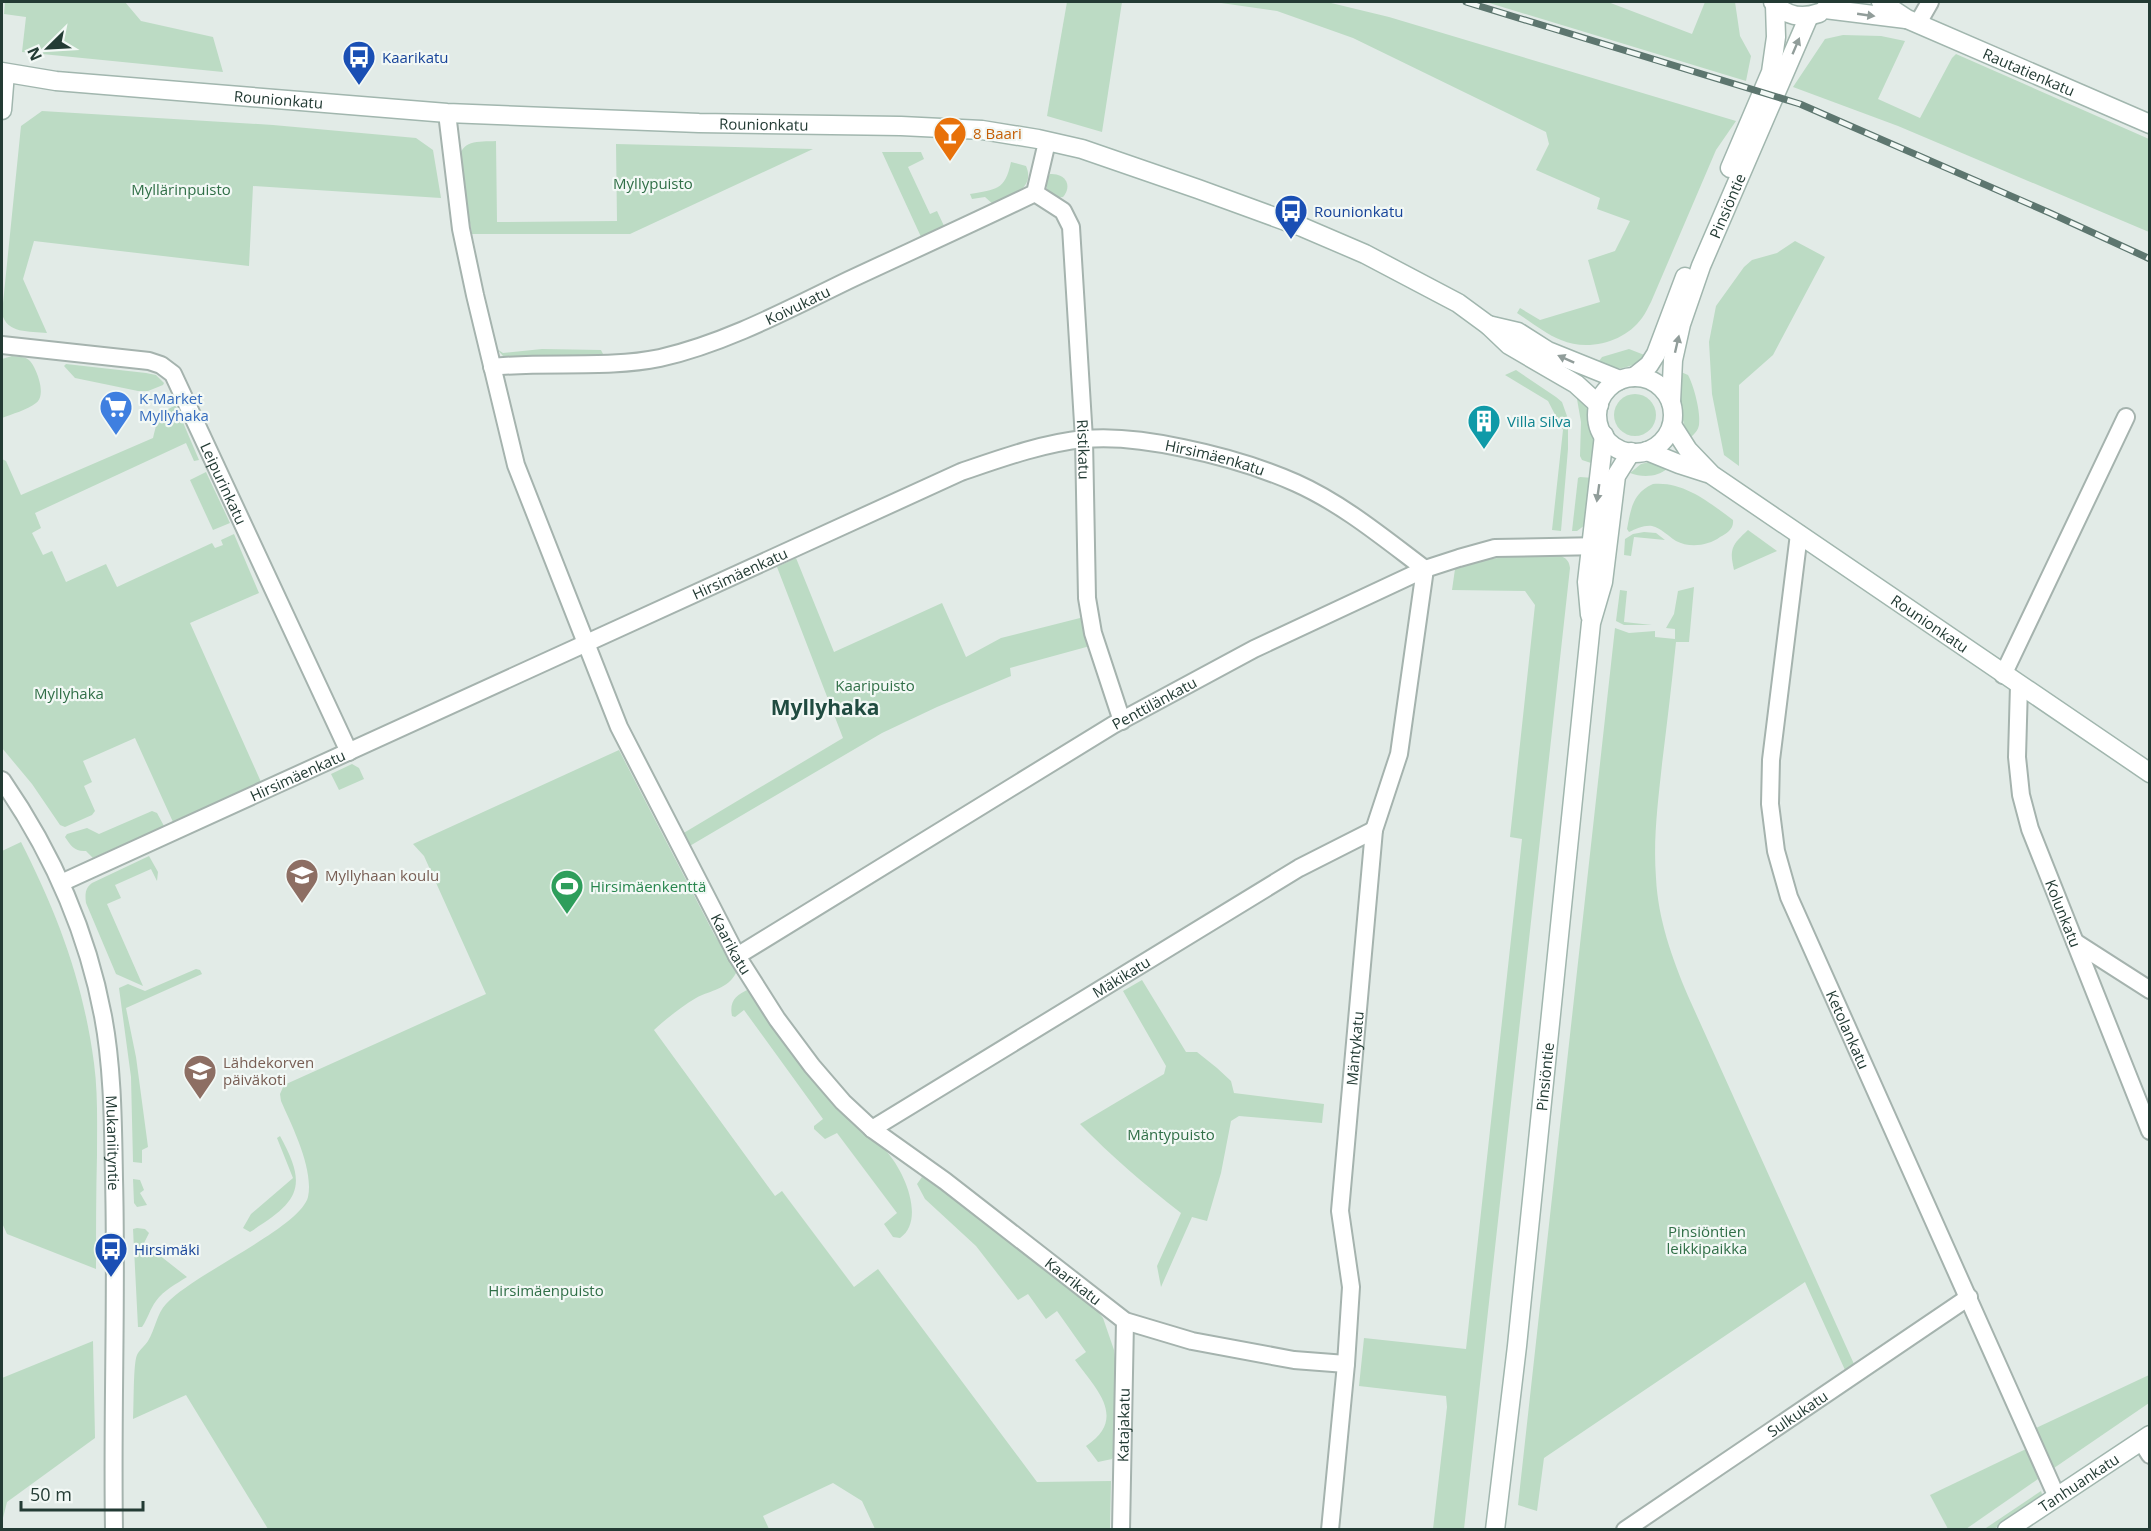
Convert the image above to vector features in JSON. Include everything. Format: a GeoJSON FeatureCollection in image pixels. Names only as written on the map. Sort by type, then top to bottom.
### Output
{"type":"FeatureCollection","features":[{"type":"Feature","properties":{"kind":"main road","name":"Rautatienkatu"},"geometry":{"type":"LineString","coordinates":[[1881,2],[1913,21],[2150,124]]}},
{"type":"Feature","properties":{"kind":"main road","name":"Rautatienkatu"},"geometry":{"type":"LineString","coordinates":[[1774,3],[1785,12],[1797,16],[1822,9],[1913,21]]}},
{"type":"Feature","properties":{"kind":"main road","name":"Pinsiöntie"},"geometry":{"type":"LineString","coordinates":[[1627,378],[1649,365],[1656,354],[1706,223],[1771,72],[1776,37],[1774,3]]}},
{"type":"Feature","properties":{"kind":"main road","name":"Pinsiöntie"},"geometry":{"type":"LineString","coordinates":[[1671,402],[1673,360],[1681,324],[1701,266],[1822,9]]}},
{"type":"Feature","properties":{"kind":"main road","name":"Rounionkatu"},"geometry":{"type":"LineString","coordinates":[[3,73],[56,81],[447,113],[699,123],[982,129],[1082,149],[1302,227],[1365,254],[1458,303],[1488,325],[1509,345],[1576,384],[1599,405]]}},
{"type":"Feature","properties":{"kind":"main road"},"geometry":{"type":"LineString","coordinates":[[2,110],[3,73]]}},
{"type":"Feature","properties":{"kind":"main road","name":"Rounionkatu"},"geometry":{"type":"LineString","coordinates":[[1488,325],[1518,332],[1548,351],[1627,378]]}},
{"type":"Feature","properties":{"kind":"main road"},"geometry":{"type":"LineString","coordinates":[[1627,378],[1646,378],[1657,383],[1671,402],[1672,425],[1658,445],[1639,451],[1621,449],[1611,444],[1599,426],[1599,405],[1603,395],[1610,386],[1627,378]]}},
{"type":"Feature","properties":{"kind":"main road","name":"Rounionkatu"},"geometry":{"type":"LineString","coordinates":[[1672,425],[1688,450],[1712,475],[2150,773]]}},
{"type":"Feature","properties":{"kind":"main road","name":"Pinsiöntie"},"geometry":{"type":"LineString","coordinates":[[1495,1530],[1517,1346],[1591,623],[1603,582],[1599,546],[1604,435]]}},
{"type":"Feature","properties":{"kind":"main road","name":"Pinsiöntie"},"geometry":{"type":"LineString","coordinates":[[1599,546],[1616,476],[1639,451]]}},
{"type":"Feature","properties":{"kind":"main road","name":"Rounionkatu"},"geometry":{"type":"LineString","coordinates":[[1639,451],[1712,475]]}},
{"type":"Feature","properties":{"kind":"main road","name":"Tanhuankatu"},"geometry":{"type":"LineString","coordinates":[[2016,1527],[2056,1495],[2147,1444]]}},
{"type":"Feature","properties":{"kind":"street"},"geometry":{"type":"LineString","coordinates":[[1913,21],[1930,2]]}},
{"type":"Feature","properties":{"kind":"street","name":"Kaarikatu"},"geometry":{"type":"LineString","coordinates":[[447,113],[462,229],[516,465],[584,643],[636,764],[737,956],[777,1019],[812,1066],[843,1102],[872,1129],[945,1181],[1125,1321],[1202,1343],[1294,1360],[1346,1364]]}},
{"type":"Feature","properties":{"kind":"street"},"geometry":{"type":"LineString","coordinates":[[1035,193],[1047,142]]}},
{"type":"Feature","properties":{"kind":"street","name":"Koivukatu"},"geometry":{"type":"LineString","coordinates":[[492,367],[524,364],[635,362],[681,353],[796,306],[1035,193]]}},
{"type":"Feature","properties":{"kind":"street","name":"Ristikatu"},"geometry":{"type":"LineString","coordinates":[[1035,193],[1063,211],[1071,227],[1084,439],[1087,598],[1093,633],[1122,721]]}},
{"type":"Feature","properties":{"kind":"street","name":"Leipurinkatu"},"geometry":{"type":"LineString","coordinates":[[2,345],[149,361],[161,365],[173,374],[349,752]]}},
{"type":"Feature","properties":{"kind":"street"},"geometry":{"type":"LineString","coordinates":[[2003,675],[2126,417]]}},
{"type":"Feature","properties":{"kind":"street","name":"Hirsimäenkatu"},"geometry":{"type":"LineString","coordinates":[[61,883],[961,472],[1004,458],[1084,439],[1142,440],[1210,453],[1252,465],[1298,484],[1328,501],[1376,532],[1425,569]]}},
{"type":"Feature","properties":{"kind":"street","name":"Ketolankatu"},"geometry":{"type":"LineString","coordinates":[[1798,534],[1771,759],[1770,804],[1776,851],[1789,897],[2056,1495]]}},
{"type":"Feature","properties":{"kind":"street","name":"Penttilänkatu"},"geometry":{"type":"LineString","coordinates":[[737,956],[1122,721],[1254,649],[1425,569],[1495,548],[1599,546]]}},
{"type":"Feature","properties":{"kind":"street","name":"Mäntykatu"},"geometry":{"type":"LineString","coordinates":[[1330,1530],[1351,1287],[1340,1211],[1374,831],[1399,754],[1425,569]]}},
{"type":"Feature","properties":{"kind":"street","name":"Kolunkatu"},"geometry":{"type":"LineString","coordinates":[[2019,685],[2017,757],[2021,795],[2030,829],[2150,1131]]}},
{"type":"Feature","properties":{"kind":"street","name":"Mukaniityntie"},"geometry":{"type":"LineString","coordinates":[[2,780],[40,840],[61,883],[81,932],[101,1008],[112,1112],[116,1303],[114,1530]]}},
{"type":"Feature","properties":{"kind":"street","name":"Mäkikatu"},"geometry":{"type":"LineString","coordinates":[[872,1129],[1299,868],[1374,831]]}},
{"type":"Feature","properties":{"kind":"street"},"geometry":{"type":"LineString","coordinates":[[2075,942],[2150,990]]}},
{"type":"Feature","properties":{"kind":"street","name":"Sulkukatu"},"geometry":{"type":"LineString","coordinates":[[1625,1530],[1969,1297]]}},
{"type":"Feature","properties":{"kind":"street","name":"Katajakatu"},"geometry":{"type":"LineString","coordinates":[[1121,1530],[1125,1321]]}},
{"type":"Feature","properties":{"kind":"green space"},"geometry":{"type":"Polygon","coordinates":[[[5,2],[125,2],[141,21],[213,37],[223,72],[22,52],[26,17],[4,14],[5,2]]]}},
{"type":"Feature","properties":{"kind":"green space"},"geometry":{"type":"Polygon","coordinates":[[[1067,2],[1122,2],[1102,132],[1047,116],[1067,2]]]}},
{"type":"Feature","properties":{"kind":"green space"},"geometry":{"type":"Polygon","coordinates":[[[1214,2],[1327,2],[1389,17],[1736,121],[1716,150],[1642,318],[1635,326],[1616,339],[1594,345],[1572,343],[1550,335],[1517,313],[1520,308],[1540,320],[1600,302],[1588,260],[1615,251],[1630,221],[1597,209],[1600,198],[1536,170],[1549,144],[1546,132],[1353,38],[1277,11],[1214,2]]]}},
{"type":"Feature","properties":{"kind":"green space"},"geometry":{"type":"Polygon","coordinates":[[[1486,2],[1608,2],[1692,34],[1705,2],[1735,2],[1740,36],[1751,56],[1746,81],[1486,2]]]}},
{"type":"Feature","properties":{"kind":"green space"},"geometry":{"type":"Polygon","coordinates":[[[1843,35],[1881,36],[1905,41],[1878,99],[1920,118],[1956,54],[2149,139],[2149,232],[1898,126],[1793,87],[1825,39],[1843,35]]]}},
{"type":"Feature","properties":{"kind":"green space","name":"Myllärinpuisto"},"geometry":{"type":"Polygon","coordinates":[[[42,111],[273,125],[416,138],[433,150],[441,198],[253,186],[249,266],[34,241],[23,279],[47,333],[20,330],[8,325],[2,313],[21,126],[42,111]]]}},
{"type":"Feature","properties":{"kind":"green space","name":"Myllypuisto"},"geometry":{"type":"Polygon","coordinates":[[[496,141],[497,222],[617,221],[616,144],[813,149],[630,234],[472,234],[459,162],[460,155],[463,149],[471,143],[496,141]]]}},
{"type":"Feature","properties":{"kind":"green space"},"geometry":{"type":"Polygon","coordinates":[[[882,152],[921,152],[924,159],[908,167],[930,214],[937,211],[945,228],[922,239],[882,152]]]}},
{"type":"Feature","properties":{"kind":"green space"},"geometry":{"type":"Polygon","coordinates":[[[1011,162],[1026,166],[1027,180],[1020,191],[995,206],[985,197],[972,199],[970,194],[993,189],[1002,184],[1006,179],[1011,162]]]}},
{"type":"Feature","properties":{"kind":"green space"},"geometry":{"type":"Polygon","coordinates":[[[1050,174],[1060,175],[1066,181],[1067,188],[1063,197],[1056,198],[1048,191],[1045,183],[1050,174]]]}},
{"type":"Feature","properties":{"kind":"green space"},"geometry":{"type":"Polygon","coordinates":[[[1795,241],[1825,257],[1773,355],[1739,385],[1739,466],[1724,455],[1712,394],[1709,342],[1716,306],[1744,267],[1752,260],[1777,253],[1795,241]]]}},
{"type":"Feature","properties":{"kind":"green space"},"geometry":{"type":"Polygon","coordinates":[[[497,349],[503,353],[542,349],[601,350],[604,356],[515,358],[503,356],[497,349]]]}},
{"type":"Feature","properties":{"kind":"green space"},"geometry":{"type":"Polygon","coordinates":[[[1629,349],[1647,356],[1623,368],[1611,368],[1597,364],[1602,357],[1629,349]]]}},
{"type":"Feature","properties":{"kind":"green space"},"geometry":{"type":"Polygon","coordinates":[[[12,356],[24,357],[30,361],[38,376],[41,395],[36,403],[2,418],[2,359],[12,356]]]}},
{"type":"Feature","properties":{"kind":"green space"},"geometry":{"type":"Polygon","coordinates":[[[66,364],[146,373],[156,375],[164,383],[148,391],[138,391],[75,378],[64,366],[66,364]]]}},
{"type":"Feature","properties":{"kind":"green space"},"geometry":{"type":"Polygon","coordinates":[[[1516,370],[1562,402],[1568,419],[1568,449],[1561,531],[1552,530],[1563,430],[1548,401],[1505,375],[1516,370]]]}},
{"type":"Feature","properties":{"kind":"green space"},"geometry":{"type":"Polygon","coordinates":[[[1681,372],[1688,375],[1699,414],[1698,427],[1690,438],[1682,414],[1681,372]]]}},
{"type":"Feature","properties":{"kind":"green space"},"geometry":{"type":"Polygon","coordinates":[[[1635,394],[1643,395],[1650,400],[1655,407],[1655,423],[1650,430],[1643,435],[1635,436],[1627,435],[1620,430],[1615,423],[1614,415],[1615,407],[1620,400],[1627,395],[1635,394]]]}},
{"type":"Feature","properties":{"kind":"green space"},"geometry":{"type":"Polygon","coordinates":[[[1579,396],[1591,419],[1594,464],[1582,460],[1580,456],[1581,422],[1577,399],[1579,396]]]}},
{"type":"Feature","properties":{"kind":"green space","name":"Myllyhaka"},"geometry":{"type":"Polygon","coordinates":[[[176,406],[199,460],[194,461],[186,443],[35,513],[41,528],[32,533],[43,555],[52,551],[66,582],[106,564],[117,587],[212,543],[215,548],[223,545],[221,540],[234,534],[259,593],[190,623],[261,782],[173,822],[135,738],[83,761],[92,782],[84,786],[95,811],[92,815],[65,827],[60,825],[32,784],[2,748],[2,459],[6,461],[21,495],[153,438],[161,415],[176,406]]]}},
{"type":"Feature","properties":{"kind":"green space"},"geometry":{"type":"Polygon","coordinates":[[[1649,462],[1668,468],[1650,476],[1630,473],[1641,464],[1649,462]]]}},
{"type":"Feature","properties":{"kind":"green space"},"geometry":{"type":"Polygon","coordinates":[[[206,472],[230,523],[213,530],[190,480],[206,472]]]}},
{"type":"Feature","properties":{"kind":"green space"},"geometry":{"type":"Polygon","coordinates":[[[1578,478],[1594,478],[1585,525],[1577,531],[1572,531],[1578,478]]]}},
{"type":"Feature","properties":{"kind":"green space"},"geometry":{"type":"Polygon","coordinates":[[[1653,484],[1675,486],[1696,494],[1733,520],[1731,528],[1715,540],[1698,545],[1687,545],[1676,541],[1652,526],[1629,532],[1627,529],[1634,502],[1641,492],[1653,484]]]}},
{"type":"Feature","properties":{"kind":"green space"},"geometry":{"type":"Polygon","coordinates":[[[1748,530],[1777,551],[1734,570],[1733,547],[1748,530]]]}},
{"type":"Feature","properties":{"kind":"green space"},"geometry":{"type":"Polygon","coordinates":[[[1656,533],[1665,540],[1634,537],[1631,556],[1624,555],[1625,539],[1633,534],[1656,533]]]}},
{"type":"Feature","properties":{"kind":"green space"},"geometry":{"type":"Polygon","coordinates":[[[1549,554],[1566,559],[1570,568],[1464,1529],[1433,1529],[1447,1407],[1446,1396],[1359,1386],[1364,1338],[1466,1349],[1522,839],[1510,837],[1535,605],[1525,591],[1452,590],[1455,569],[1501,557],[1549,554]]]}},
{"type":"Feature","properties":{"kind":"green space","name":"Kaaripuisto"},"geometry":{"type":"Polygon","coordinates":[[[796,558],[834,652],[942,603],[966,657],[1001,638],[1084,617],[1090,646],[1010,668],[1011,676],[882,733],[688,847],[682,834],[843,738],[777,567],[796,558]]]}},
{"type":"Feature","properties":{"kind":"green space","name":"Pinsiöntien leikkipaikka"},"geometry":{"type":"Polygon","coordinates":[[[1694,587],[1689,642],[1676,642],[1656,821],[1657,893],[1663,923],[1671,953],[1688,996],[1854,1364],[1845,1370],[1805,1282],[1544,1458],[1537,1511],[1518,1505],[1615,628],[1629,633],[1655,631],[1655,637],[1675,639],[1675,629],[1666,628],[1674,614],[1678,591],[1694,587]]]}},
{"type":"Feature","properties":{"kind":"green space"},"geometry":{"type":"Polygon","coordinates":[[[1620,590],[1627,591],[1624,622],[1652,625],[1624,625],[1616,621],[1620,590]]]}},
{"type":"Feature","properties":{"kind":"green space","name":"Hirsimäenpuisto"},"geometry":{"type":"Polygon","coordinates":[[[619,750],[715,936],[735,965],[736,973],[724,986],[691,1001],[654,1030],[775,1196],[782,1191],[854,1287],[878,1269],[1037,1482],[1111,1481],[1110,1529],[875,1529],[862,1501],[833,1483],[763,1516],[769,1529],[268,1529],[186,1395],[133,1419],[137,1355],[147,1343],[166,1304],[198,1279],[286,1223],[301,1209],[308,1197],[308,1174],[305,1161],[281,1101],[280,1094],[284,1085],[486,994],[424,856],[413,844],[619,750]]]}},
{"type":"Feature","properties":{"kind":"green space"},"geometry":{"type":"Polygon","coordinates":[[[352,764],[359,768],[364,779],[339,790],[331,774],[352,764]]]}},
{"type":"Feature","properties":{"kind":"green space"},"geometry":{"type":"Polygon","coordinates":[[[152,811],[157,813],[164,826],[93,858],[86,851],[74,848],[65,837],[67,834],[87,828],[99,834],[152,811]]]}},
{"type":"Feature","properties":{"kind":"green space"},"geometry":{"type":"Polygon","coordinates":[[[21,842],[67,949],[76,976],[89,1033],[97,1097],[96,1269],[7,1234],[2,1223],[2,851],[21,842]]]}},
{"type":"Feature","properties":{"kind":"green space"},"geometry":{"type":"Polygon","coordinates":[[[149,856],[158,872],[157,881],[151,869],[115,885],[121,898],[107,904],[143,986],[116,974],[86,903],[86,894],[92,883],[149,856]]]}},
{"type":"Feature","properties":{"kind":"green space"},"geometry":{"type":"Polygon","coordinates":[[[196,969],[202,974],[126,1008],[136,1057],[148,1147],[142,1150],[142,1163],[133,1162],[131,1077],[119,988],[128,984],[145,991],[196,969]]]}},
{"type":"Feature","properties":{"kind":"green space","name":"Mäntypuisto"},"geometry":{"type":"Polygon","coordinates":[[[1142,980],[1186,1052],[1197,1052],[1217,1068],[1231,1081],[1234,1093],[1324,1104],[1322,1123],[1239,1116],[1231,1121],[1221,1173],[1207,1221],[1192,1217],[1161,1287],[1157,1266],[1181,1213],[1129,1170],[1080,1124],[1164,1074],[1166,1066],[1123,991],[1142,980]]]}},
{"type":"Feature","properties":{"kind":"green space"},"geometry":{"type":"Polygon","coordinates":[[[749,989],[838,1109],[893,1159],[905,1182],[912,1208],[908,1230],[900,1238],[893,1237],[884,1224],[897,1213],[837,1133],[825,1139],[814,1129],[814,1126],[823,1119],[744,1010],[735,1017],[732,1016],[734,999],[749,989]]]}},
{"type":"Feature","properties":{"kind":"green space"},"geometry":{"type":"Polygon","coordinates":[[[280,1136],[294,1169],[296,1181],[294,1192],[279,1212],[250,1232],[243,1228],[251,1214],[293,1178],[277,1138],[280,1136]]]}},
{"type":"Feature","properties":{"kind":"green space"},"geometry":{"type":"Polygon","coordinates":[[[922,1177],[929,1179],[1053,1273],[1094,1307],[1103,1318],[1114,1350],[1116,1367],[1114,1456],[1112,1459],[1098,1462],[1086,1446],[1105,1425],[1107,1414],[1099,1393],[1075,1360],[1086,1352],[1057,1311],[1046,1319],[1028,1294],[1018,1300],[976,1246],[925,1199],[917,1184],[922,1177]]]}},
{"type":"Feature","properties":{"kind":"green space"},"geometry":{"type":"Polygon","coordinates":[[[133,1179],[140,1180],[144,1190],[140,1193],[147,1205],[137,1207],[134,1203],[133,1179]]]}},
{"type":"Feature","properties":{"kind":"green space"},"geometry":{"type":"Polygon","coordinates":[[[133,1229],[145,1229],[149,1233],[144,1243],[187,1277],[159,1297],[142,1327],[138,1327],[133,1229]]]}},
{"type":"Feature","properties":{"kind":"green space"},"geometry":{"type":"Polygon","coordinates":[[[93,1341],[95,1438],[7,1502],[2,1522],[2,1378],[93,1341]]]}},
{"type":"Feature","properties":{"kind":"green space"},"geometry":{"type":"Polygon","coordinates":[[[2149,1375],[2149,1403],[2054,1468],[2036,1428],[2149,1375]]]}},
{"type":"Feature","properties":{"kind":"green space"},"geometry":{"type":"Polygon","coordinates":[[[2026,1449],[2038,1479],[1966,1529],[1948,1529],[1930,1495],[2026,1449]]]}},
{"type":"Feature","properties":{"kind":"green space"},"geometry":{"type":"Polygon","coordinates":[[[2041,1491],[2039,1498],[1994,1529],[1983,1530],[2041,1491]]]}},
{"type":"Feature","properties":{"kind":"railway"},"geometry":{"type":"LineString","coordinates":[[1466,2],[1800,104],[2150,259]]}},
{"type":"Feature","properties":{"kind":"place","name":"Kaarikatu"},"geometry":{"type":"Point","coordinates":[359,86]}},
{"type":"Feature","properties":{"kind":"place","name":"8 Baari"},"geometry":{"type":"Point","coordinates":[950,162]}},
{"type":"Feature","properties":{"kind":"place","name":"Rounionkatu"},"geometry":{"type":"Point","coordinates":[1291,240]}},
{"type":"Feature","properties":{"kind":"place","name":"K-Market Myllyhaka"},"geometry":{"type":"Point","coordinates":[116,436]}},
{"type":"Feature","properties":{"kind":"place","name":"Villa Silva"},"geometry":{"type":"Point","coordinates":[1484,450]}},
{"type":"Feature","properties":{"kind":"place","name":"Myllyhaan koulu"},"geometry":{"type":"Point","coordinates":[302,904]}},
{"type":"Feature","properties":{"kind":"place","name":"Hirsimäenkenttä"},"geometry":{"type":"Point","coordinates":[567,915]}},
{"type":"Feature","properties":{"kind":"place","name":"Lähdekorven päiväkoti"},"geometry":{"type":"Point","coordinates":[200,1100]}},
{"type":"Feature","properties":{"kind":"place","name":"Hirsimäki"},"geometry":{"type":"Point","coordinates":[111,1278]}},
{"type":"Feature","properties":{"kind":"district","name":"Myllyhaka"},"geometry":{"type":"Point","coordinates":[825,707]}}]}
